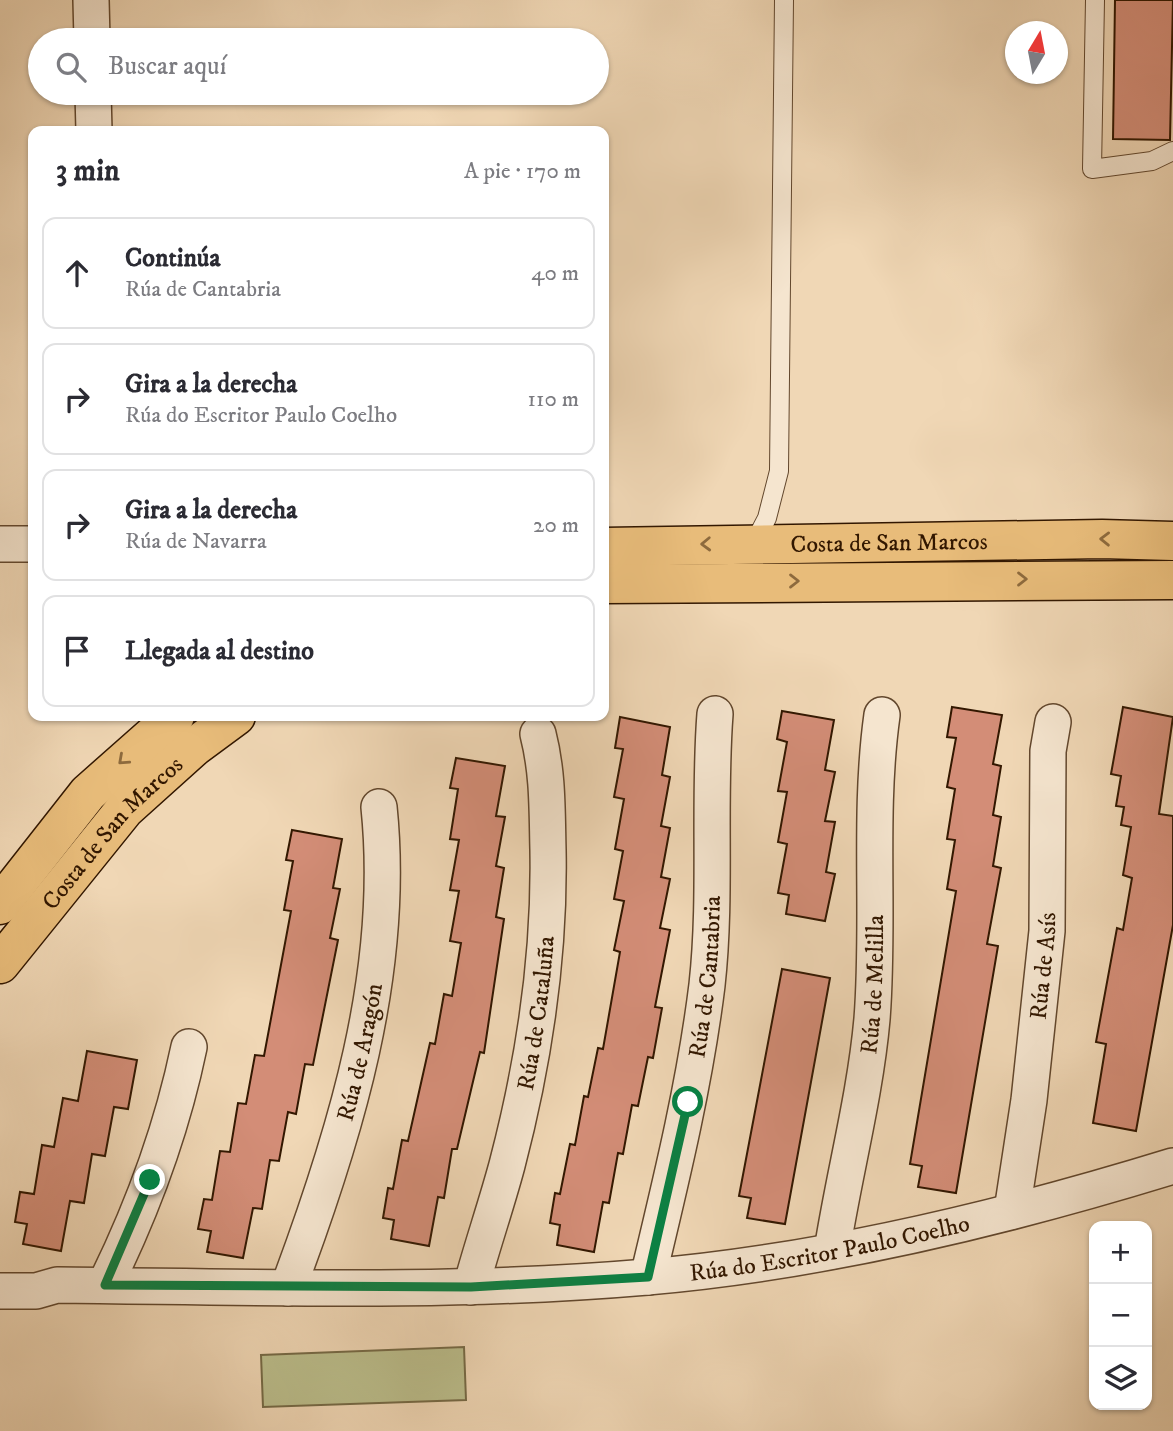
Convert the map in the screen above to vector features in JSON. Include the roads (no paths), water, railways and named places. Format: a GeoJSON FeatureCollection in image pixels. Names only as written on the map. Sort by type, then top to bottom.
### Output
{"type":"FeatureCollection","features":[{"type":"Feature","properties":{"kind":"main road","name":"Costa de San Marcos"},"geometry":{"type":"LineString","coordinates":[[609,547],[754,543],[1173,541]]}},
{"type":"Feature","properties":{"kind":"main road","name":"Costa de San Marcos"},"geometry":{"type":"LineString","coordinates":[[609,584],[1173,580]]}},
{"type":"Feature","properties":{"kind":"main road","name":"Costa de San Marcos"},"geometry":{"type":"LineString","coordinates":[[0,905],[88,793],[169,721]]}},
{"type":"Feature","properties":{"kind":"main road","name":"Costa de San Marcos"},"geometry":{"type":"LineString","coordinates":[[3,965],[125,809],[185,755],[229,721]]}},
{"type":"Feature","properties":{"kind":"street"},"geometry":{"type":"LineString","coordinates":[[91,0],[92,28]]}},
{"type":"Feature","properties":{"kind":"street"},"geometry":{"type":"LineString","coordinates":[[93,105],[94,126]]}},
{"type":"Feature","properties":{"kind":"street"},"geometry":{"type":"LineString","coordinates":[[0,544],[28,544]]}},
{"type":"Feature","properties":{"kind":"street","name":"Rúa de Cantabria"},"geometry":{"type":"LineString","coordinates":[[648,1277],[688,1102],[707,985],[712,910],[711,759],[715,714]]}},
{"type":"Feature","properties":{"kind":"street","name":"Rúa de Melilla"},"geometry":{"type":"LineString","coordinates":[[832,1251],[871,1022],[877,935],[877,754],[882,715]]}},
{"type":"Feature","properties":{"kind":"street","name":"Rúa de Asís"},"geometry":{"type":"LineString","coordinates":[[1012,1210],[1029,1100],[1047,931],[1048,751],[1053,722]]}},
{"type":"Feature","properties":{"kind":"street","name":"Rúa de Cataluña"},"geometry":{"type":"LineString","coordinates":[[471,1287],[507,1166],[532,1055],[543,981],[549,887],[547,769],[538,734]]}},
{"type":"Feature","properties":{"kind":"street","name":"Rúa de Aragón"},"geometry":{"type":"LineString","coordinates":[[288,1288],[332,1161],[361,1056],[379,928],[383,844],[379,807]]}},
{"type":"Feature","properties":{"kind":"street"},"geometry":{"type":"LineString","coordinates":[[105,1285],[150,1180],[180,1091],[189,1047]]}},
{"type":"Feature","properties":{"kind":"street","name":"Rúa do Escritor Paulo Coelho"},"geometry":{"type":"LineString","coordinates":[[0,1291],[36,1291],[57,1285],[471,1287],[648,1277],[832,1251],[1012,1210],[1173,1160]]}},
{"type":"Feature","properties":{"kind":"street","name":"Rúa do Escritor Paulo Coelho"},"geometry":{"type":"LineString","coordinates":[[0,1276],[41,1278],[57,1285]]}},
{"type":"Feature","properties":{"kind":"lane"},"geometry":{"type":"LineString","coordinates":[[754,543],[767,518],[779,471],[784,0]]}},
{"type":"Feature","properties":{"kind":"lane"},"geometry":{"type":"LineString","coordinates":[[1095,0],[1092,169],[1152,161],[1173,151]]}}]}
